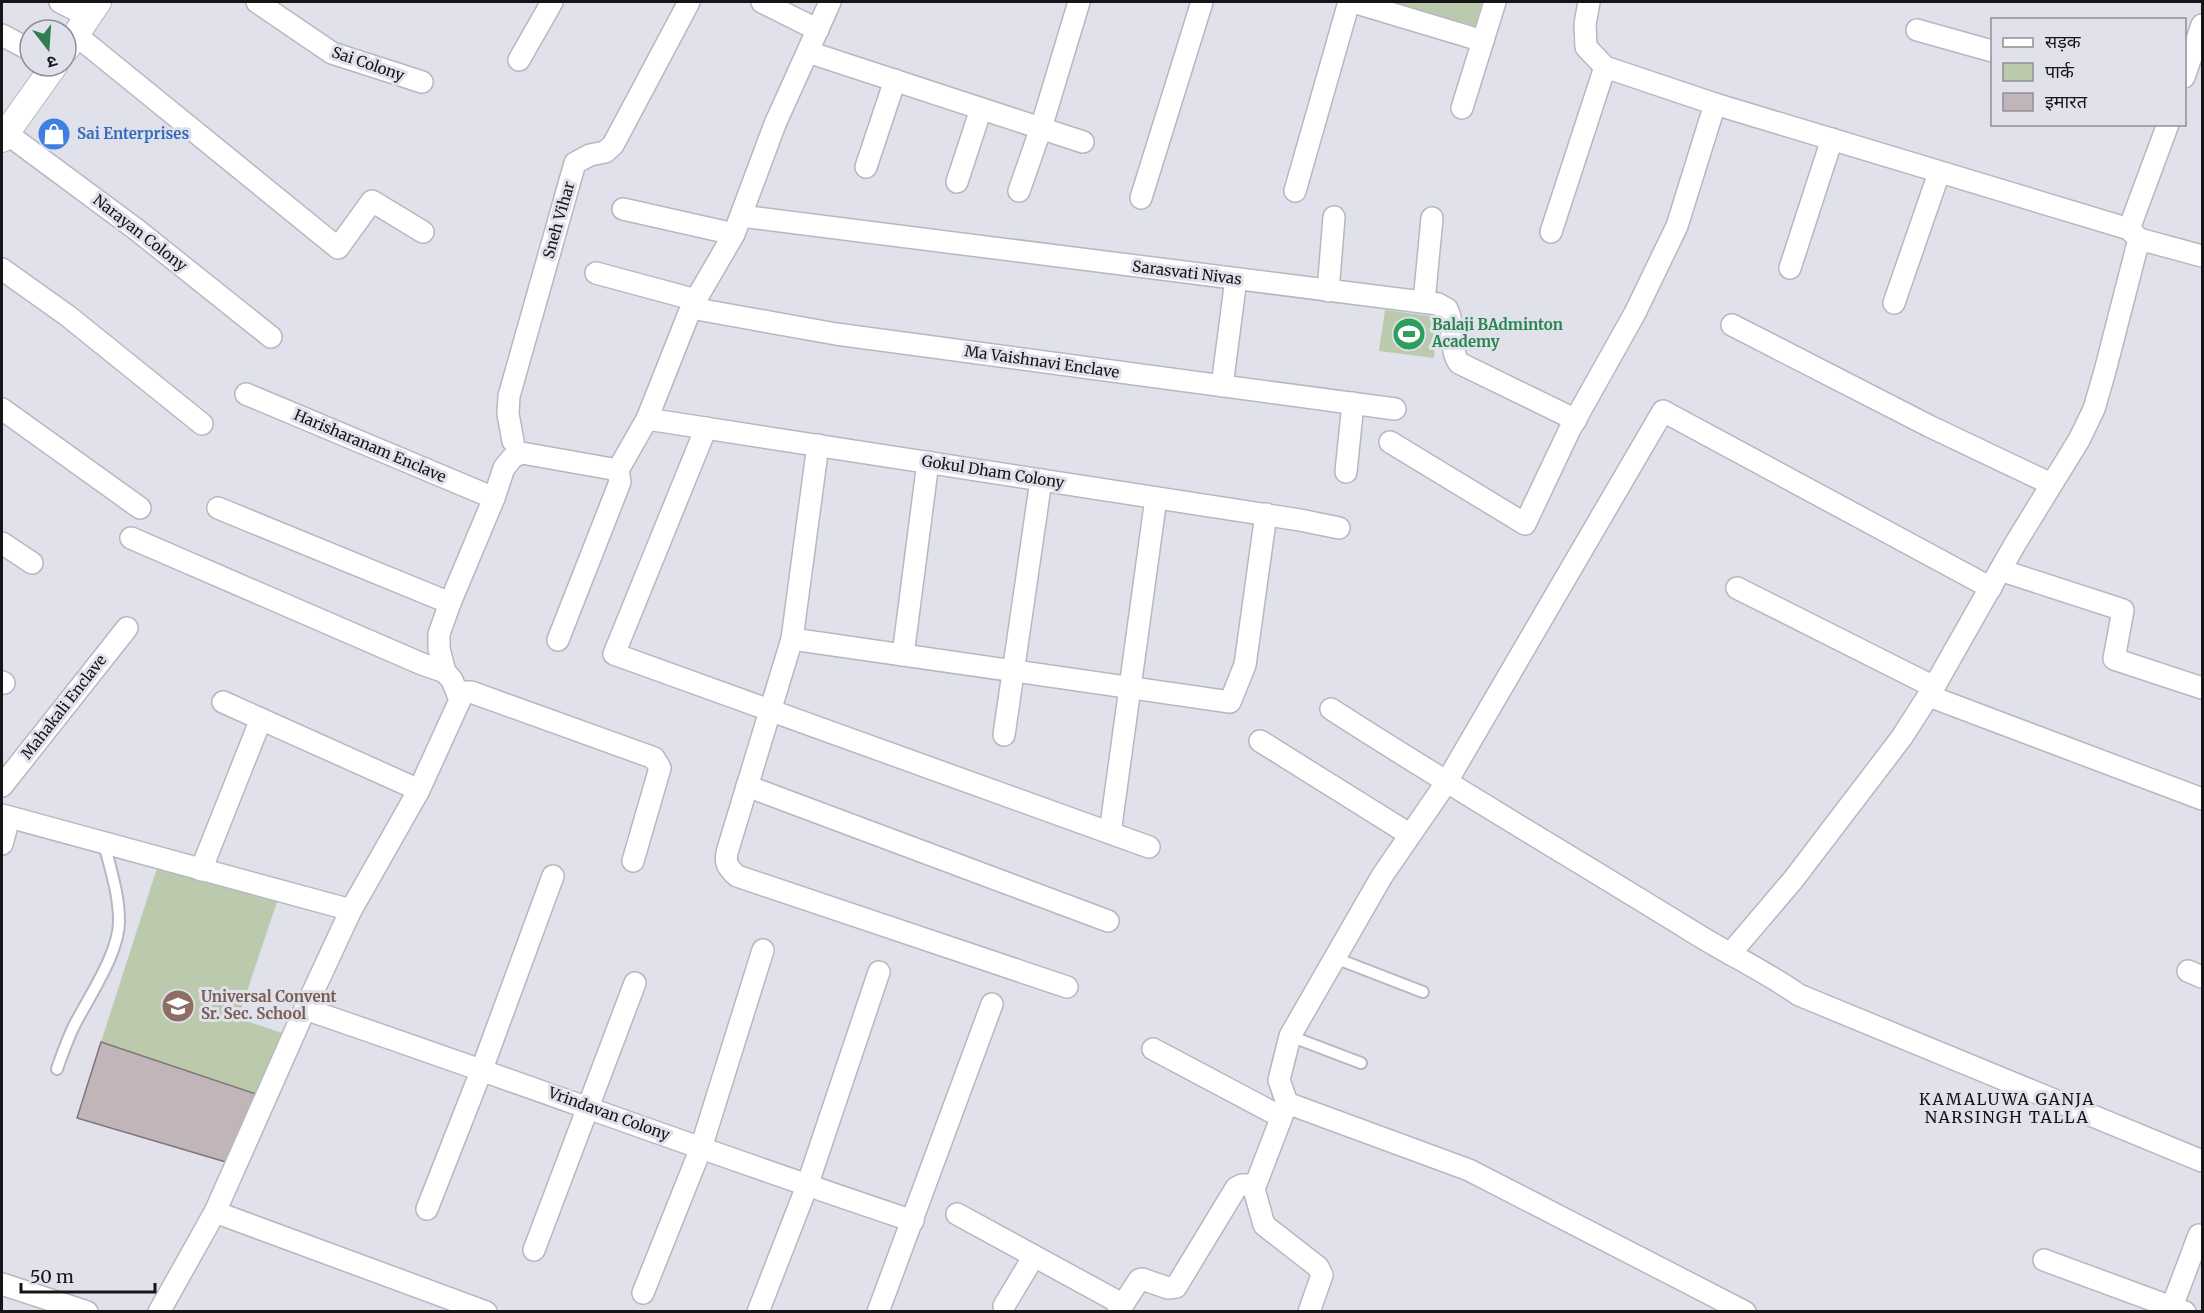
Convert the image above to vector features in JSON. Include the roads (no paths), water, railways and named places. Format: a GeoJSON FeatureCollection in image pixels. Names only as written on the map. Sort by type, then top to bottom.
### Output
{"type":"FeatureCollection","features":[{"type":"Feature","properties":{"kind":"street"},"geometry":{"type":"LineString","coordinates":[[60,2],[82,25],[338,248],[372,201],[423,232]]}},
{"type":"Feature","properties":{"kind":"street","name":"Sai Colony"},"geometry":{"type":"LineString","coordinates":[[257,2],[332,53],[422,82]]}},
{"type":"Feature","properties":{"kind":"street"},"geometry":{"type":"LineString","coordinates":[[519,60],[552,2]]}},
{"type":"Feature","properties":{"kind":"street","name":"Sneh Vihar"},"geometry":{"type":"LineString","coordinates":[[513,441],[508,414],[509,396],[575,163],[590,155],[605,152],[613,145],[689,2]]}},
{"type":"Feature","properties":{"kind":"street"},"geometry":{"type":"LineString","coordinates":[[762,2],[818,30]]}},
{"type":"Feature","properties":{"kind":"street"},"geometry":{"type":"LineString","coordinates":[[558,640],[620,482],[618,470],[648,419],[694,304],[737,225],[775,124],[830,2]]}},
{"type":"Feature","properties":{"kind":"street"},"geometry":{"type":"LineString","coordinates":[[1019,191],[1041,129],[1079,2]]}},
{"type":"Feature","properties":{"kind":"street"},"geometry":{"type":"LineString","coordinates":[[1141,198],[1202,2]]}},
{"type":"Feature","properties":{"kind":"street"},"geometry":{"type":"LineString","coordinates":[[1295,191],[1351,2],[1483,41]]}},
{"type":"Feature","properties":{"kind":"street"},"geometry":{"type":"LineString","coordinates":[[1462,108],[1495,2]]}},
{"type":"Feature","properties":{"kind":"street"},"geometry":{"type":"LineString","coordinates":[[1590,2],[1585,24],[1586,47],[1605,67],[1715,104],[2202,256]]}},
{"type":"Feature","properties":{"kind":"street"},"geometry":{"type":"LineString","coordinates":[[2186,71],[2202,25]]}},
{"type":"Feature","properties":{"kind":"street"},"geometry":{"type":"LineString","coordinates":[[1917,30],[1991,51]]}},
{"type":"Feature","properties":{"kind":"street"},"geometry":{"type":"LineString","coordinates":[[2,35],[18,44]]}},
{"type":"Feature","properties":{"kind":"street"},"geometry":{"type":"LineString","coordinates":[[808,52],[1083,142]]}},
{"type":"Feature","properties":{"kind":"street"},"geometry":{"type":"LineString","coordinates":[[1551,232],[1605,67]]}},
{"type":"Feature","properties":{"kind":"street"},"geometry":{"type":"LineString","coordinates":[[4,136],[45,78]]}},
{"type":"Feature","properties":{"kind":"street"},"geometry":{"type":"LineString","coordinates":[[866,167],[895,80]]}},
{"type":"Feature","properties":{"kind":"street"},"geometry":{"type":"LineString","coordinates":[[1390,442],[1525,524],[1576,420],[1635,313],[1677,226],[1715,104]]}},
{"type":"Feature","properties":{"kind":"street"},"geometry":{"type":"LineString","coordinates":[[957,182],[981,109]]}},
{"type":"Feature","properties":{"kind":"street"},"geometry":{"type":"LineString","coordinates":[[1730,954],[1837,824],[1902,737],[2079,440],[2094,409],[2134,234],[2167,126]]}},
{"type":"Feature","properties":{"kind":"street","name":"Narayan Colony"},"geometry":{"type":"LineString","coordinates":[[4,136],[137,230],[271,337]]}},
{"type":"Feature","properties":{"kind":"street"},"geometry":{"type":"LineString","coordinates":[[1790,268],[1832,139]]}},
{"type":"Feature","properties":{"kind":"street"},"geometry":{"type":"LineString","coordinates":[[1894,303],[1940,173]]}},
{"type":"Feature","properties":{"kind":"street","name":"Sarasvati Nivas"},"geometry":{"type":"LineString","coordinates":[[623,209],[737,225],[1236,279],[1424,302],[1448,309],[1451,316],[1453,350],[1459,363],[1576,420]]}},
{"type":"Feature","properties":{"kind":"street"},"geometry":{"type":"LineString","coordinates":[[1328,291],[1334,217]]}},
{"type":"Feature","properties":{"kind":"street"},"geometry":{"type":"LineString","coordinates":[[1424,302],[1432,218]]}},
{"type":"Feature","properties":{"kind":"street"},"geometry":{"type":"LineString","coordinates":[[2,269],[68,316],[202,424]]}},
{"type":"Feature","properties":{"kind":"street","name":"Ma Vaishnavi Enclave"},"geometry":{"type":"LineString","coordinates":[[596,273],[694,304],[836,334],[1395,409]]}},
{"type":"Feature","properties":{"kind":"street"},"geometry":{"type":"LineString","coordinates":[[1222,386],[1236,279]]}},
{"type":"Feature","properties":{"kind":"street"},"geometry":{"type":"LineString","coordinates":[[1732,325],[1929,426],[2051,484]]}},
{"type":"Feature","properties":{"kind":"street","name":"Harisharanam Enclave"},"geometry":{"type":"LineString","coordinates":[[246,394],[494,498]]}},
{"type":"Feature","properties":{"kind":"street"},"geometry":{"type":"LineString","coordinates":[[1346,472],[1353,403]]}},
{"type":"Feature","properties":{"kind":"street"},"geometry":{"type":"LineString","coordinates":[[2,409],[140,508]]}},
{"type":"Feature","properties":{"kind":"street"},"geometry":{"type":"LineString","coordinates":[[1309,1311],[1322,1275],[1318,1267],[1264,1225],[1253,1185],[1284,1110],[1279,1080],[1290,1036],[1382,876],[1446,783],[1663,411],[1995,579],[2123,610],[2114,659],[2202,688]]}},
{"type":"Feature","properties":{"kind":"street","name":"Gokul Dham Colony"},"geometry":{"type":"LineString","coordinates":[[648,419],[1266,514],[1339,528]]}},
{"type":"Feature","properties":{"kind":"street"},"geometry":{"type":"LineString","coordinates":[[706,428],[614,654],[1149,847]]}},
{"type":"Feature","properties":{"kind":"street"},"geometry":{"type":"LineString","coordinates":[[818,445],[792,639],[725,860],[729,869],[737,876],[1067,987]]}},
{"type":"Feature","properties":{"kind":"street"},"geometry":{"type":"LineString","coordinates":[[159,1311],[214,1212],[351,910],[419,790],[460,700],[452,680],[445,672],[439,649],[439,634],[504,468],[513,457],[522,453],[618,470]]}},
{"type":"Feature","properties":{"kind":"street"},"geometry":{"type":"LineString","coordinates":[[903,655],[928,462]]}},
{"type":"Feature","properties":{"kind":"street"},"geometry":{"type":"LineString","coordinates":[[1004,735],[1041,480]]}},
{"type":"Feature","properties":{"kind":"street"},"geometry":{"type":"LineString","coordinates":[[1110,833],[1128,688],[1156,498]]}},
{"type":"Feature","properties":{"kind":"street"},"geometry":{"type":"LineString","coordinates":[[218,508],[450,603]]}},
{"type":"Feature","properties":{"kind":"street"},"geometry":{"type":"LineString","coordinates":[[792,639],[1230,702],[1245,665],[1266,514]]}},
{"type":"Feature","properties":{"kind":"street"},"geometry":{"type":"LineString","coordinates":[[130,538],[445,672]]}},
{"type":"Feature","properties":{"kind":"street"},"geometry":{"type":"LineString","coordinates":[[2,543],[32,563]]}},
{"type":"Feature","properties":{"kind":"street"},"geometry":{"type":"LineString","coordinates":[[1737,588],[1931,691],[2202,799]]}},
{"type":"Feature","properties":{"kind":"street","name":"Mahakali Enclave"},"geometry":{"type":"LineString","coordinates":[[2,786],[127,628]]}},
{"type":"Feature","properties":{"kind":"street"},"geometry":{"type":"LineString","coordinates":[[458,692],[471,692],[654,758],[660,768],[633,861]]}},
{"type":"Feature","properties":{"kind":"street"},"geometry":{"type":"LineString","coordinates":[[223,702],[419,790]]}},
{"type":"Feature","properties":{"kind":"street"},"geometry":{"type":"LineString","coordinates":[[1331,710],[1446,783],[1730,954],[1775,978],[1799,995],[2202,1161]]}},
{"type":"Feature","properties":{"kind":"street"},"geometry":{"type":"LineString","coordinates":[[201,870],[261,719]]}},
{"type":"Feature","properties":{"kind":"street"},"geometry":{"type":"LineString","coordinates":[[1260,741],[1409,834]]}},
{"type":"Feature","properties":{"kind":"street"},"geometry":{"type":"LineString","coordinates":[[747,786],[1108,921]]}},
{"type":"Feature","properties":{"kind":"street"},"geometry":{"type":"LineString","coordinates":[[2,844],[5,816],[351,910]]}},
{"type":"Feature","properties":{"kind":"street"},"geometry":{"type":"LineString","coordinates":[[428,1209],[554,876]]}},
{"type":"Feature","properties":{"kind":"street"},"geometry":{"type":"LineString","coordinates":[[643,1293],[701,1148],[763,950]]}},
{"type":"Feature","properties":{"kind":"street"},"geometry":{"type":"LineString","coordinates":[[758,1311],[807,1186],[879,972]]}},
{"type":"Feature","properties":{"kind":"street"},"geometry":{"type":"LineString","coordinates":[[534,1250],[635,983]]}},
{"type":"Feature","properties":{"kind":"street"},"geometry":{"type":"LineString","coordinates":[[878,1311],[992,1004]]}},
{"type":"Feature","properties":{"kind":"street","name":"Vrindavan Colony"},"geometry":{"type":"LineString","coordinates":[[305,1009],[482,1069],[807,1186],[913,1221]]}},
{"type":"Feature","properties":{"kind":"street"},"geometry":{"type":"LineString","coordinates":[[1153,1050],[1284,1110],[1468,1170],[1745,1311]]}},
{"type":"Feature","properties":{"kind":"street"},"geometry":{"type":"LineString","coordinates":[[957,1214],[1034,1256],[1120,1308],[1139,1280],[1168,1288],[1176,1287],[1236,1188],[1242,1185],[1253,1185]]}},
{"type":"Feature","properties":{"kind":"street"},"geometry":{"type":"LineString","coordinates":[[214,1212],[486,1311]]}},
{"type":"Feature","properties":{"kind":"street"},"geometry":{"type":"LineString","coordinates":[[2044,1260],[2176,1310],[2199,1235]]}},
{"type":"Feature","properties":{"kind":"street"},"geometry":{"type":"LineString","coordinates":[[1004,1306],[1034,1256]]}},
{"type":"Feature","properties":{"kind":"street"},"geometry":{"type":"LineString","coordinates":[[2,1284],[87,1311]]}},
{"type":"Feature","properties":{"kind":"lane"},"geometry":{"type":"LineString","coordinates":[[57,1070],[74,1026],[95,992],[118,934],[117,900],[104,842]]}},
{"type":"Feature","properties":{"kind":"lane"},"geometry":{"type":"LineString","coordinates":[[1335,958],[1423,992]]}},
{"type":"Feature","properties":{"kind":"lane"},"geometry":{"type":"LineString","coordinates":[[1290,1036],[1361,1063]]}},
{"type":"Feature","properties":{"kind":"place","name":"Sai Enterprises"},"geometry":{"type":"Point","coordinates":[54,134]}},
{"type":"Feature","properties":{"kind":"place","name":"Balaji BAdminton Academy"},"geometry":{"type":"Point","coordinates":[1409,334]}},
{"type":"Feature","properties":{"kind":"place","name":"Universal Convent Sr. Sec. School"},"geometry":{"type":"Point","coordinates":[178,1006]}},
{"type":"Feature","properties":{"kind":"district","name":"KAMALUWA GANJA NARSINGH TALLA"},"geometry":{"type":"Point","coordinates":[2007,1108]}}]}
